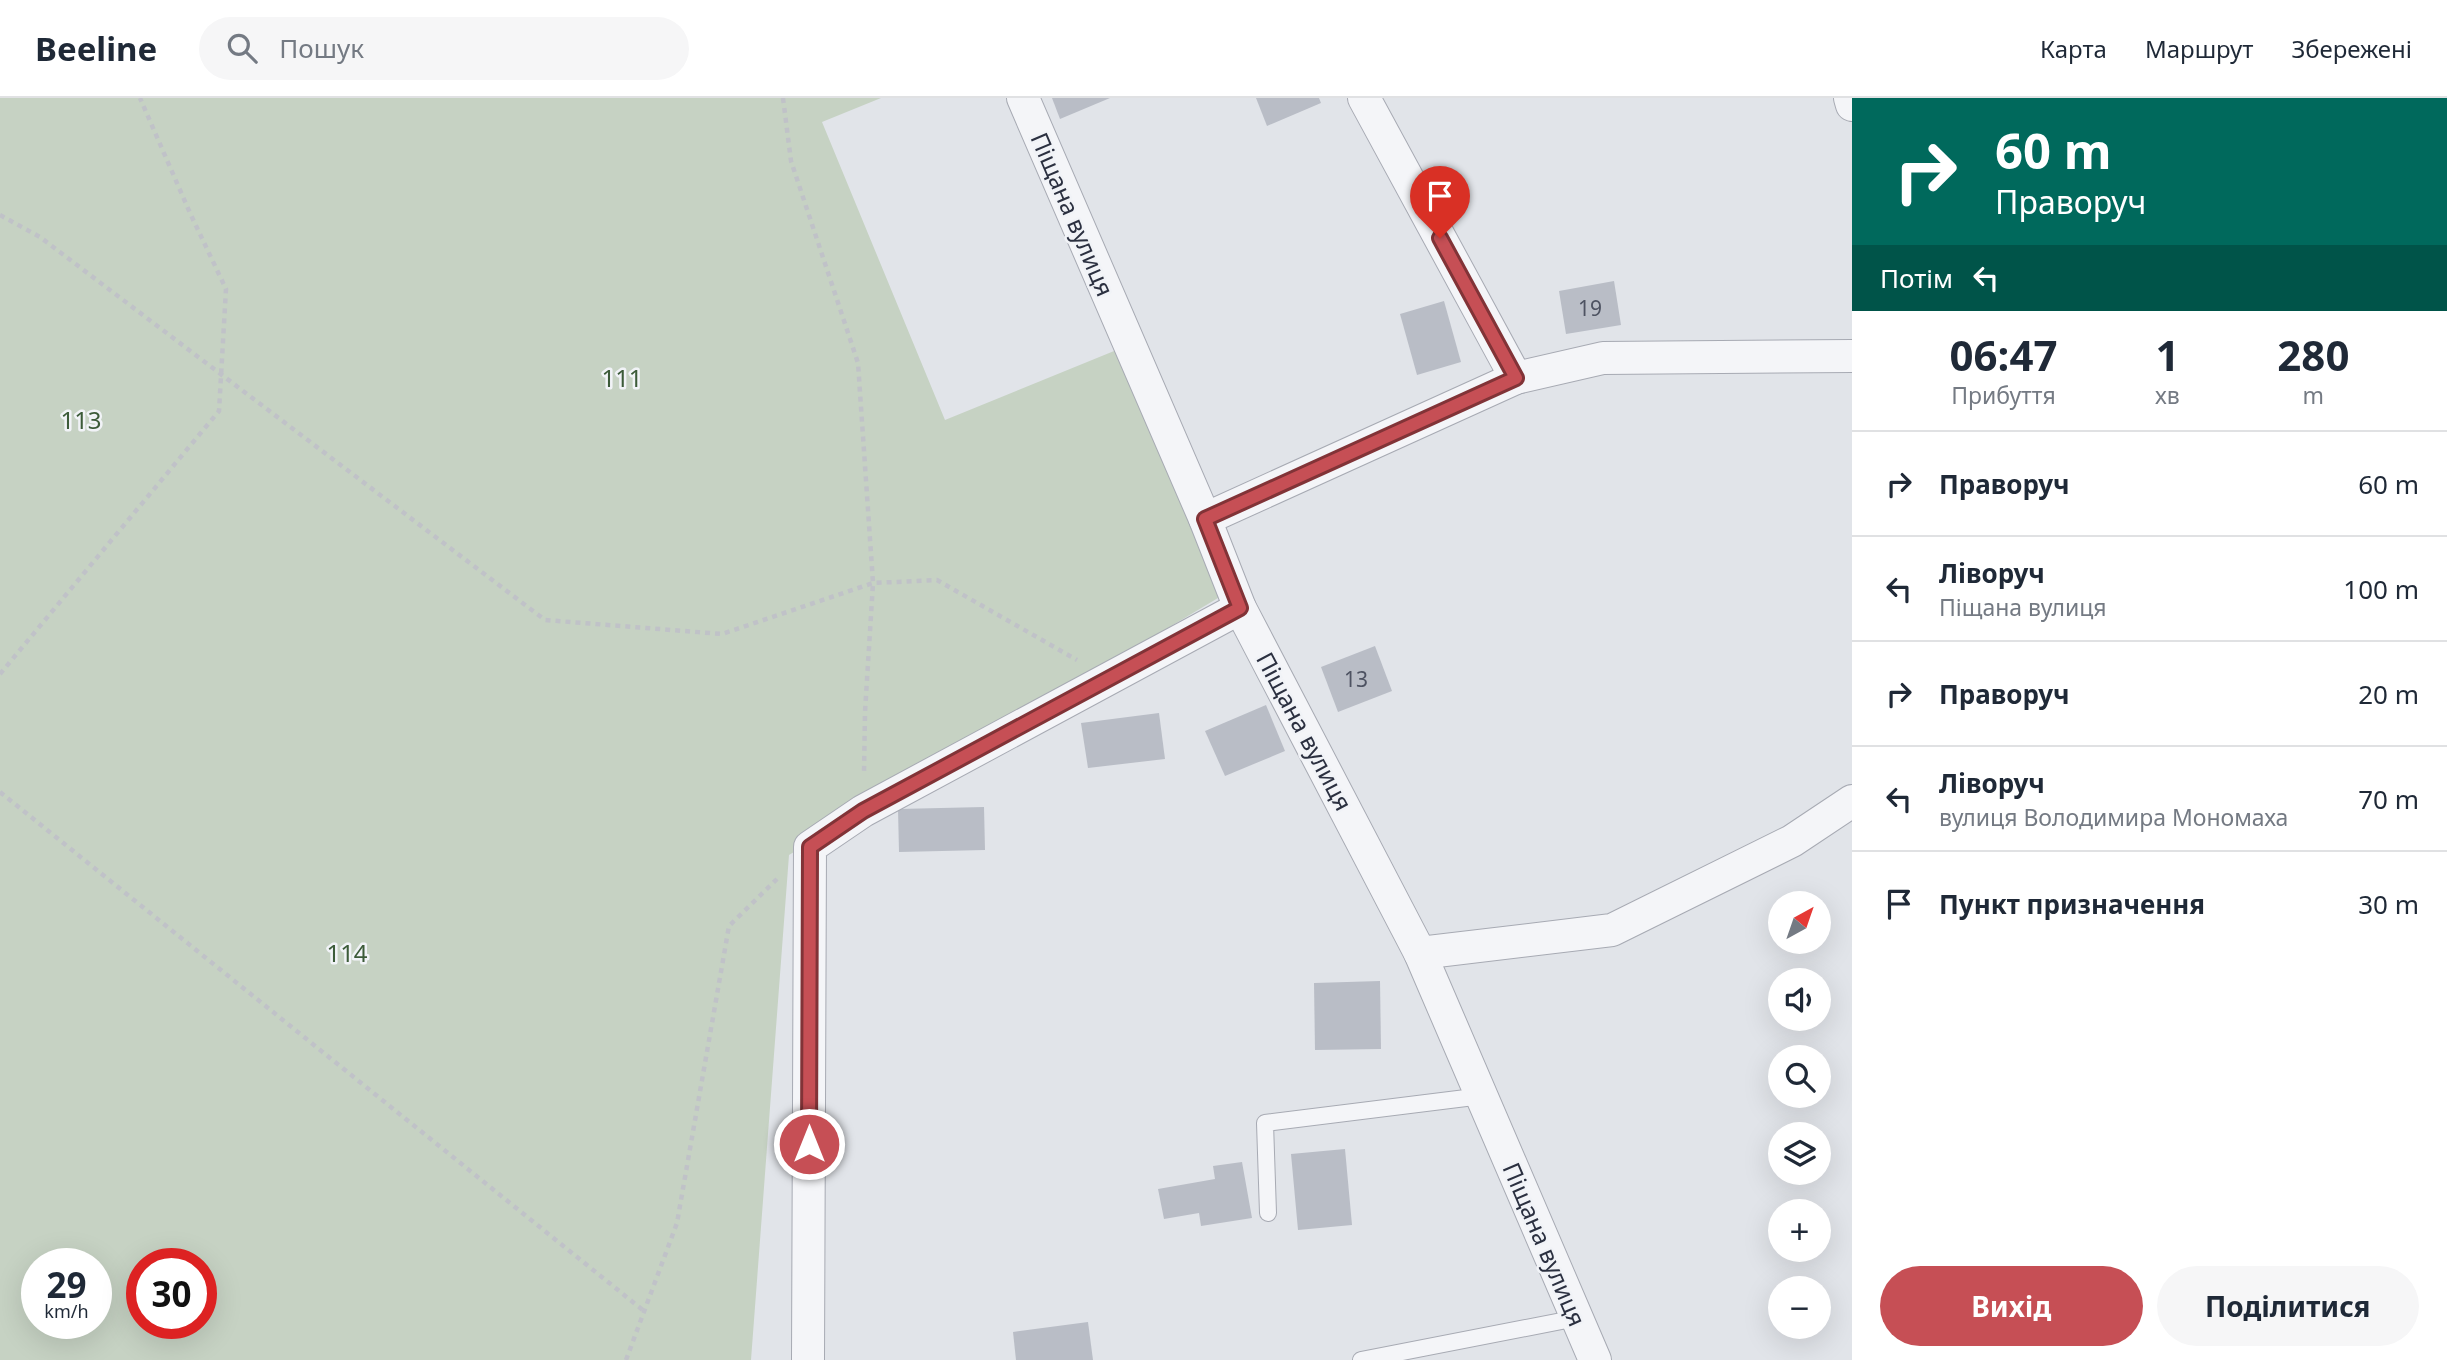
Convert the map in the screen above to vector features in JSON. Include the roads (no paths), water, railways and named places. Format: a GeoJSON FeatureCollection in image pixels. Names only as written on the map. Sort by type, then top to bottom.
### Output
{"type":"FeatureCollection","features":[{"type":"Feature","properties":{"kind":"street","name":"Піщана вулиця"},"geometry":{"type":"LineString","coordinates":[[1023,98],[1205,519],[1240,608],[1420,953],[1595,1360]]}},
{"type":"Feature","properties":{"kind":"street"},"geometry":{"type":"LineString","coordinates":[[1364,98],[1516,378]]}},
{"type":"Feature","properties":{"kind":"street"},"geometry":{"type":"LineString","coordinates":[[1850,98],[1852,105]]}},
{"type":"Feature","properties":{"kind":"street"},"geometry":{"type":"LineString","coordinates":[[1205,519],[1516,378],[1603,358],[1852,356]]}},
{"type":"Feature","properties":{"kind":"street"},"geometry":{"type":"LineString","coordinates":[[808,1360],[810,847],[863,811],[1240,608]]}},
{"type":"Feature","properties":{"kind":"street"},"geometry":{"type":"LineString","coordinates":[[1420,953],[1612,930],[1792,841],[1852,801]]}},
{"type":"Feature","properties":{"kind":"lane"},"geometry":{"type":"LineString","coordinates":[[1268,1213],[1265,1123],[1482,1096]]}},
{"type":"Feature","properties":{"kind":"lane"},"geometry":{"type":"LineString","coordinates":[[1361,1360],[1577,1318]]}},
{"type":"Feature","properties":{"kind":"park label","name":"111"},"geometry":{"type":"Point","coordinates":[622,377]}},
{"type":"Feature","properties":{"kind":"park label","name":"113"},"geometry":{"type":"Point","coordinates":[81,419]}},
{"type":"Feature","properties":{"kind":"park label","name":"114"},"geometry":{"type":"Point","coordinates":[347,952]}}]}
